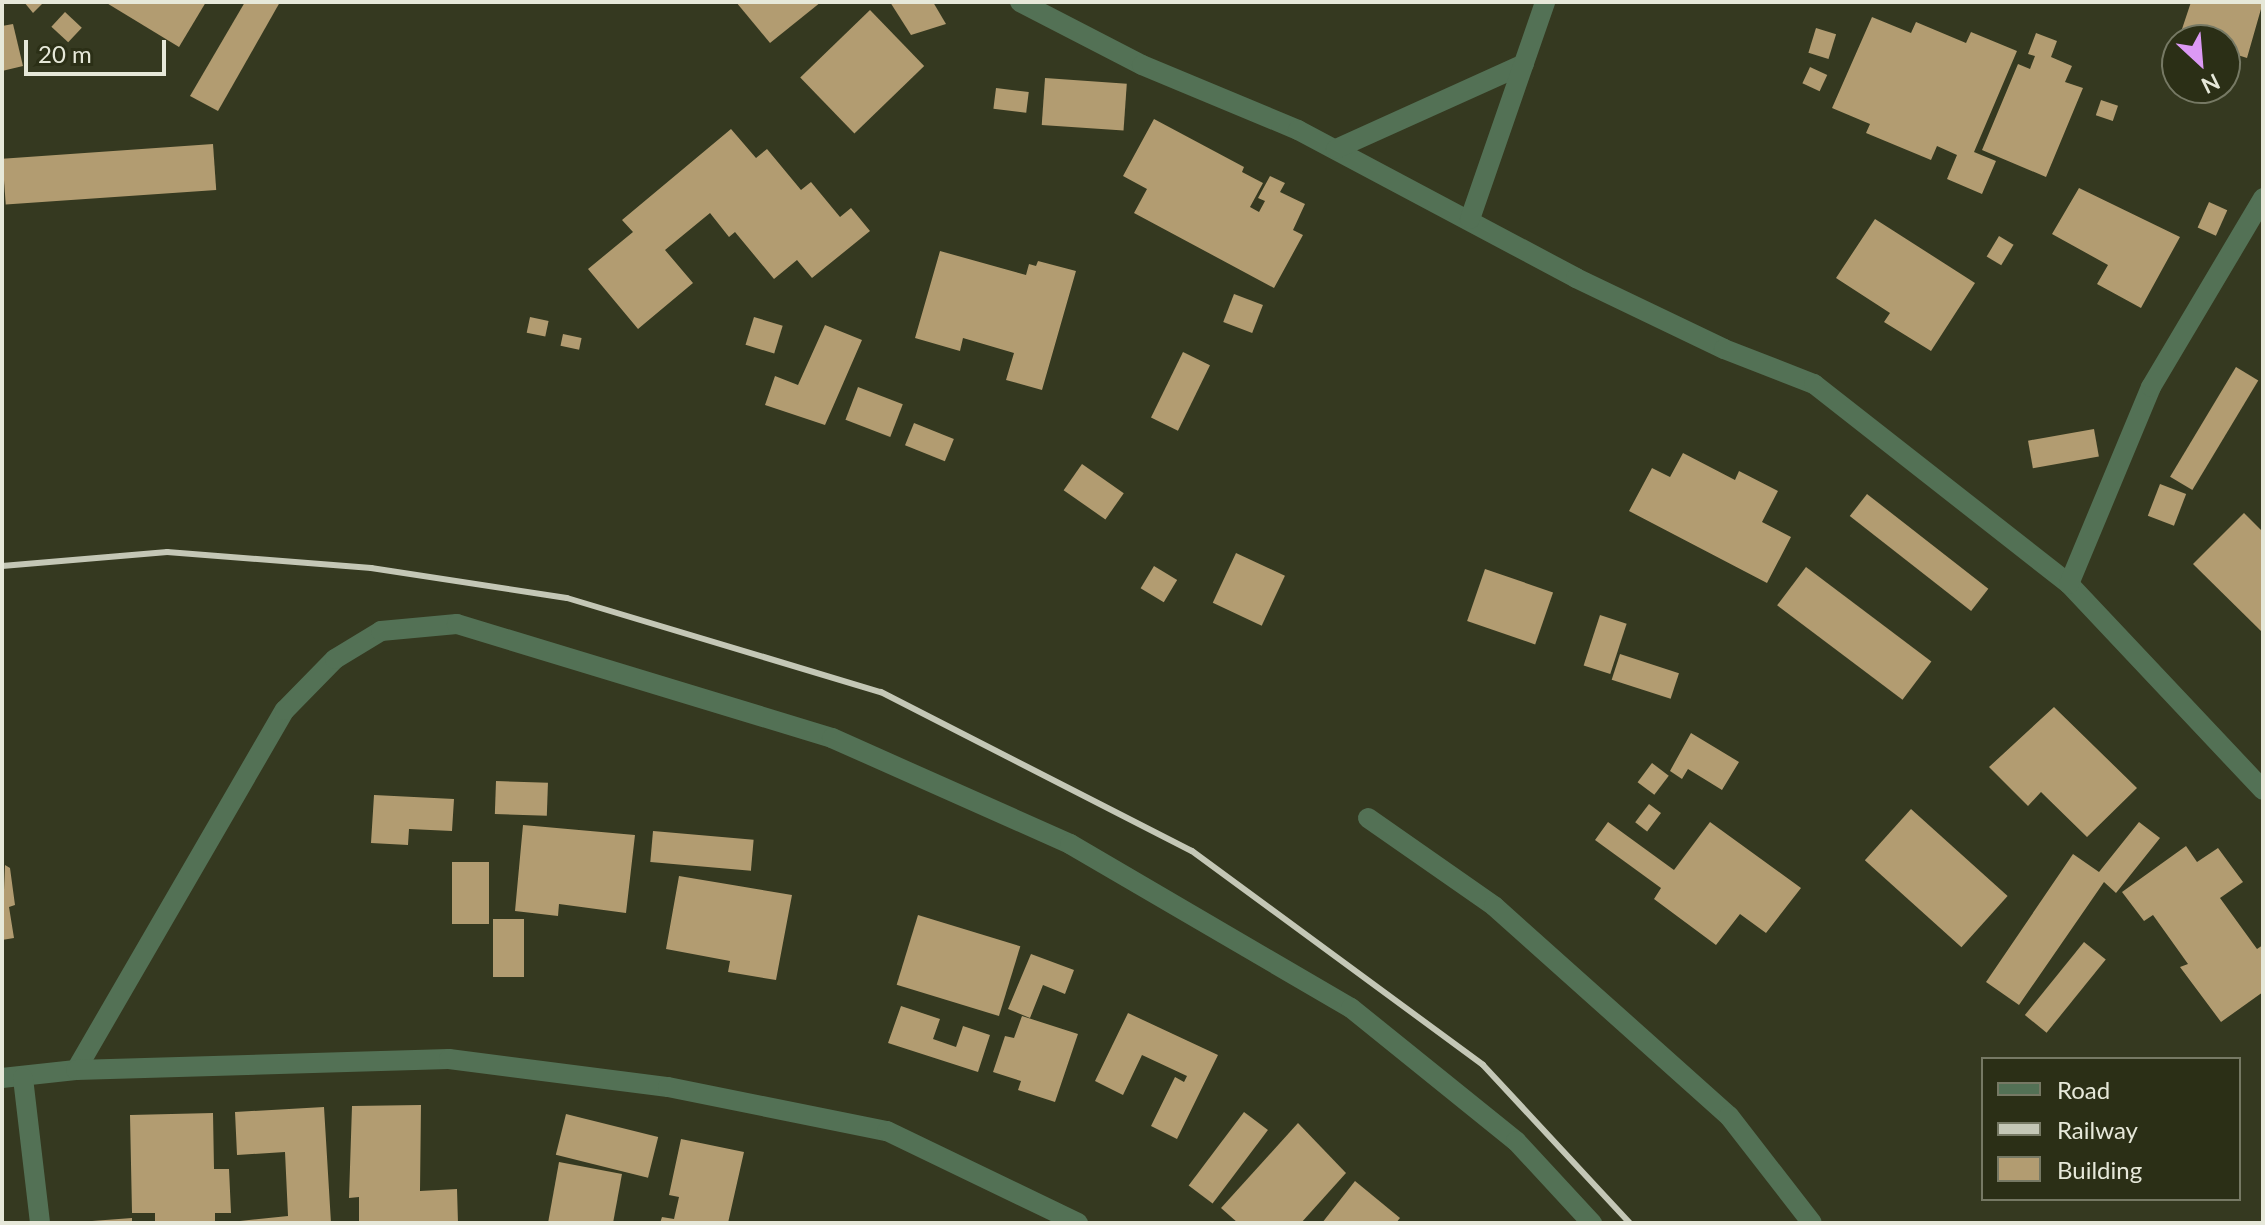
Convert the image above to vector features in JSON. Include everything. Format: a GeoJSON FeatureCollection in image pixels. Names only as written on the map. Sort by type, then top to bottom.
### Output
{"type":"FeatureCollection","features":[{"type":"Feature","properties":{"kind":"street"},"geometry":{"type":"LineString","coordinates":[[1020,2],[1102,46],[1336,149],[1576,278],[1724,349],[1814,384],[2069,584],[2263,790]]}},
{"type":"Feature","properties":{"kind":"street"},"geometry":{"type":"LineString","coordinates":[[1470,219],[1545,2]]}},
{"type":"Feature","properties":{"kind":"street"},"geometry":{"type":"LineString","coordinates":[[1336,149],[1524,64]]}},
{"type":"Feature","properties":{"kind":"street"},"geometry":{"type":"LineString","coordinates":[[2069,584],[2151,387],[2263,198]]}},
{"type":"Feature","properties":{"kind":"street"},"geometry":{"type":"LineString","coordinates":[[76,1070],[285,710],[335,659],[381,631],[457,624],[832,738],[1070,844],[1351,1008],[1516,1141],[1592,1223]]}},
{"type":"Feature","properties":{"kind":"street"},"geometry":{"type":"LineString","coordinates":[[1368,818],[1494,906],[1729,1116],[1812,1223]]}},
{"type":"Feature","properties":{"kind":"street"},"geometry":{"type":"LineString","coordinates":[[2,1078],[76,1070],[449,1059],[668,1087],[887,1131],[1078,1223]]}},
{"type":"Feature","properties":{"kind":"street"},"geometry":{"type":"LineString","coordinates":[[23,1078],[40,1223]]}},
{"type":"Feature","properties":{"kind":"building"},"geometry":{"type":"Polygon","coordinates":[[[24,2],[44,2],[33,13],[24,2]]]}},
{"type":"Feature","properties":{"kind":"building"},"geometry":{"type":"Polygon","coordinates":[[[105,2],[206,2],[179,47],[105,2]]]}},
{"type":"Feature","properties":{"kind":"building"},"geometry":{"type":"Polygon","coordinates":[[[245,2],[280,2],[218,111],[190,96],[245,2]]]}},
{"type":"Feature","properties":{"kind":"building"},"geometry":{"type":"Polygon","coordinates":[[[736,2],[821,2],[770,43],[736,2]]]}},
{"type":"Feature","properties":{"kind":"building"},"geometry":{"type":"Polygon","coordinates":[[[890,2],[933,2],[946,24],[911,35],[890,2]]]}},
{"type":"Feature","properties":{"kind":"building"},"geometry":{"type":"Polygon","coordinates":[[[2191,2],[2263,2],[2247,58],[2241,56],[2241,24],[2184,24],[2191,2]]]}},
{"type":"Feature","properties":{"kind":"building"},"geometry":{"type":"Polygon","coordinates":[[[870,10],[924,66],[854,133],[800,77],[870,10]]]}},
{"type":"Feature","properties":{"kind":"building"},"geometry":{"type":"Polygon","coordinates":[[[65,12],[82,28],[68,42],[51,27],[65,12]]]}},
{"type":"Feature","properties":{"kind":"building"},"geometry":{"type":"Polygon","coordinates":[[[1872,17],[1911,33],[1916,22],[1966,43],[1971,32],[2017,51],[1974,152],[1996,161],[1982,194],[1947,179],[1957,155],[1937,146],[1931,160],[1866,133],[1870,124],[1832,108],[1872,17]]]}},
{"type":"Feature","properties":{"kind":"building"},"geometry":{"type":"Polygon","coordinates":[[[13,24],[23,66],[2,71],[2,26],[13,24]]]}},
{"type":"Feature","properties":{"kind":"building"},"geometry":{"type":"Polygon","coordinates":[[[1816,28],[1836,34],[1828,59],[1808,53],[1816,28]]]}},
{"type":"Feature","properties":{"kind":"building"},"geometry":{"type":"Polygon","coordinates":[[[2036,33],[2057,41],[2051,57],[2072,66],[2065,82],[2083,88],[2046,177],[1982,150],[2018,64],[2030,69],[2035,56],[2028,54],[2036,33]]]}},
{"type":"Feature","properties":{"kind":"building"},"geometry":{"type":"Polygon","coordinates":[[[1810,67],[1827,75],[1820,91],[1802,83],[1810,67]]]}},
{"type":"Feature","properties":{"kind":"building"},"geometry":{"type":"Polygon","coordinates":[[[1045,78],[1127,84],[1124,131],[1042,125],[1045,78]]]}},
{"type":"Feature","properties":{"kind":"building"},"geometry":{"type":"Polygon","coordinates":[[[996,88],[1029,92],[1026,113],[993,109],[996,88]]]}},
{"type":"Feature","properties":{"kind":"building"},"geometry":{"type":"Polygon","coordinates":[[[2101,100],[2118,106],[2113,121],[2096,115],[2101,100]]]}},
{"type":"Feature","properties":{"kind":"building"},"geometry":{"type":"Polygon","coordinates":[[[1154,119],[1244,167],[1242,172],[1263,183],[1250,207],[1259,212],[1265,201],[1258,198],[1270,176],[1285,183],[1280,192],[1305,204],[1293,230],[1303,235],[1274,288],[1134,213],[1147,189],[1123,176],[1154,119]]]}},
{"type":"Feature","properties":{"kind":"building"},"geometry":{"type":"Polygon","coordinates":[[[731,129],[756,158],[767,149],[801,190],[811,182],[840,217],[851,208],[870,231],[812,278],[797,260],[774,279],[735,232],[729,237],[710,213],[665,250],[693,283],[638,329],[588,269],[633,232],[622,220],[731,129]]]}},
{"type":"Feature","properties":{"kind":"building"},"geometry":{"type":"Polygon","coordinates":[[[213,144],[216,190],[6,205],[3,159],[213,144]]]}},
{"type":"Feature","properties":{"kind":"building"},"geometry":{"type":"Polygon","coordinates":[[[2079,188],[2180,237],[2141,308],[2097,284],[2108,265],[2052,234],[2079,188]]]}},
{"type":"Feature","properties":{"kind":"building"},"geometry":{"type":"Polygon","coordinates":[[[2209,202],[2227,210],[2216,236],[2198,228],[2209,202]]]}},
{"type":"Feature","properties":{"kind":"building"},"geometry":{"type":"Polygon","coordinates":[[[1875,219],[1975,283],[1931,351],[1884,322],[1890,313],[1836,278],[1875,219]]]}},
{"type":"Feature","properties":{"kind":"building"},"geometry":{"type":"Polygon","coordinates":[[[1999,236],[2014,245],[2001,265],[1987,257],[1999,236]]]}},
{"type":"Feature","properties":{"kind":"building"},"geometry":{"type":"Polygon","coordinates":[[[940,251],[1026,275],[1029,264],[1036,266],[1038,261],[1076,271],[1042,390],[1006,380],[1014,353],[963,338],[960,351],[915,338],[940,251]]]}},
{"type":"Feature","properties":{"kind":"building"},"geometry":{"type":"Polygon","coordinates":[[[1234,294],[1263,305],[1252,333],[1223,322],[1234,294]]]}},
{"type":"Feature","properties":{"kind":"building"},"geometry":{"type":"Polygon","coordinates":[[[530,317],[549,321],[545,337],[527,333],[530,317]]]}},
{"type":"Feature","properties":{"kind":"building"},"geometry":{"type":"Polygon","coordinates":[[[754,317],[783,326],[774,354],[746,345],[754,317]]]}},
{"type":"Feature","properties":{"kind":"building"},"geometry":{"type":"Polygon","coordinates":[[[825,325],[862,340],[825,425],[765,405],[775,376],[798,385],[825,325]]]}},
{"type":"Feature","properties":{"kind":"building"},"geometry":{"type":"Polygon","coordinates":[[[563,334],[582,338],[579,350],[561,346],[563,334]]]}},
{"type":"Feature","properties":{"kind":"building"},"geometry":{"type":"Polygon","coordinates":[[[1183,352],[1210,365],[1178,431],[1151,418],[1183,352]]]}},
{"type":"Feature","properties":{"kind":"building"},"geometry":{"type":"Polygon","coordinates":[[[2236,367],[2258,380],[2192,490],[2170,477],[2236,367]]]}},
{"type":"Feature","properties":{"kind":"building"},"geometry":{"type":"Polygon","coordinates":[[[858,387],[903,404],[890,437],[845,420],[858,387]]]}},
{"type":"Feature","properties":{"kind":"building"},"geometry":{"type":"Polygon","coordinates":[[[914,423],[954,439],[945,461],[905,445],[914,423]]]}},
{"type":"Feature","properties":{"kind":"building"},"geometry":{"type":"Polygon","coordinates":[[[2094,429],[2099,457],[2033,468],[2028,441],[2094,429]]]}},
{"type":"Feature","properties":{"kind":"building"},"geometry":{"type":"Polygon","coordinates":[[[1683,453],[1735,480],[1739,471],[1778,491],[1762,522],[1791,537],[1767,583],[1629,511],[1652,468],[1670,477],[1683,453]]]}},
{"type":"Feature","properties":{"kind":"building"},"geometry":{"type":"Polygon","coordinates":[[[1082,464],[1124,493],[1105,519],[1064,490],[1082,464]]]}},
{"type":"Feature","properties":{"kind":"building"},"geometry":{"type":"Polygon","coordinates":[[[2160,484],[2186,494],[2174,526],[2148,516],[2160,484]]]}},
{"type":"Feature","properties":{"kind":"building"},"geometry":{"type":"Polygon","coordinates":[[[1867,494],[1988,589],[1971,611],[1850,516],[1867,494]]]}},
{"type":"Feature","properties":{"kind":"building"},"geometry":{"type":"Polygon","coordinates":[[[2244,513],[2263,532],[2263,633],[2193,564],[2244,513]]]}},
{"type":"Feature","properties":{"kind":"building"},"geometry":{"type":"Polygon","coordinates":[[[1236,553],[1285,576],[1262,626],[1213,603],[1236,553]]]}},
{"type":"Feature","properties":{"kind":"building"},"geometry":{"type":"Polygon","coordinates":[[[1154,566],[1177,580],[1164,602],[1141,588],[1154,566]]]}},
{"type":"Feature","properties":{"kind":"building"},"geometry":{"type":"Polygon","coordinates":[[[1806,567],[1931,661],[1902,700],[1777,605],[1806,567]]]}},
{"type":"Feature","properties":{"kind":"building"},"geometry":{"type":"Polygon","coordinates":[[[1485,569],[1553,592],[1535,644],[1467,621],[1485,569]]]}},
{"type":"Feature","properties":{"kind":"building"},"geometry":{"type":"Polygon","coordinates":[[[1600,615],[1627,624],[1610,674],[1584,665],[1600,615]]]}},
{"type":"Feature","properties":{"kind":"building"},"geometry":{"type":"Polygon","coordinates":[[[1620,654],[1679,673],[1671,699],[1612,680],[1620,654]]]}},
{"type":"Feature","properties":{"kind":"building"},"geometry":{"type":"Polygon","coordinates":[[[2054,707],[2137,788],[2087,837],[2041,792],[2028,806],[1989,767],[2054,707]]]}},
{"type":"Feature","properties":{"kind":"building"},"geometry":{"type":"Polygon","coordinates":[[[1691,733],[1739,762],[1722,790],[1688,769],[1682,779],[1670,771],[1691,733]]]}},
{"type":"Feature","properties":{"kind":"building"},"geometry":{"type":"Polygon","coordinates":[[[1652,763],[1669,776],[1654,795],[1638,782],[1652,763]]]}},
{"type":"Feature","properties":{"kind":"building"},"geometry":{"type":"Polygon","coordinates":[[[496,781],[548,783],[547,816],[495,814],[496,781]]]}},
{"type":"Feature","properties":{"kind":"building"},"geometry":{"type":"Polygon","coordinates":[[[374,795],[454,799],[452,831],[409,829],[408,845],[371,843],[374,795]]]}},
{"type":"Feature","properties":{"kind":"building"},"geometry":{"type":"Polygon","coordinates":[[[1649,804],[1661,813],[1647,831],[1635,822],[1649,804]]]}},
{"type":"Feature","properties":{"kind":"building"},"geometry":{"type":"Polygon","coordinates":[[[1911,809],[2008,896],[1961,947],[1865,860],[1911,809]]]}},
{"type":"Feature","properties":{"kind":"building"},"geometry":{"type":"Polygon","coordinates":[[[1608,822],[1674,870],[1710,822],[1801,888],[1766,933],[1740,914],[1716,945],[1654,899],[1661,888],[1595,840],[1608,822]]]}},
{"type":"Feature","properties":{"kind":"building"},"geometry":{"type":"Polygon","coordinates":[[[2139,822],[2160,838],[2116,893],[2104,882],[2019,1005],[1986,982],[2073,854],[2099,872],[2139,822]]]}},
{"type":"Feature","properties":{"kind":"building"},"geometry":{"type":"Polygon","coordinates":[[[523,825],[635,835],[626,913],[559,904],[558,916],[515,911],[523,825]]]}},
{"type":"Feature","properties":{"kind":"building"},"geometry":{"type":"Polygon","coordinates":[[[653,831],[754,840],[751,871],[650,862],[653,831]]]}},
{"type":"Feature","properties":{"kind":"building"},"geometry":{"type":"Polygon","coordinates":[[[2186,846],[2197,862],[2218,848],[2243,882],[2220,898],[2257,949],[2263,945],[2263,992],[2221,1022],[2180,967],[2188,964],[2153,915],[2144,921],[2122,892],[2186,846]]]}},
{"type":"Feature","properties":{"kind":"building"},"geometry":{"type":"Polygon","coordinates":[[[452,862],[489,862],[489,924],[452,924],[452,862]]]}},
{"type":"Feature","properties":{"kind":"building"},"geometry":{"type":"Polygon","coordinates":[[[5,865],[10,868],[15,905],[9,907],[14,938],[2,940],[5,865]]]}},
{"type":"Feature","properties":{"kind":"building"},"geometry":{"type":"Polygon","coordinates":[[[679,876],[792,895],[776,980],[728,972],[730,961],[666,949],[679,876]]]}},
{"type":"Feature","properties":{"kind":"building"},"geometry":{"type":"Polygon","coordinates":[[[918,915],[1020,946],[999,1016],[897,985],[918,915]]]}},
{"type":"Feature","properties":{"kind":"building"},"geometry":{"type":"Polygon","coordinates":[[[493,919],[524,919],[524,977],[493,977],[493,919]]]}},
{"type":"Feature","properties":{"kind":"building"},"geometry":{"type":"Polygon","coordinates":[[[2084,942],[2106,960],[2047,1033],[2025,1015],[2084,942]]]}},
{"type":"Feature","properties":{"kind":"building"},"geometry":{"type":"Polygon","coordinates":[[[1031,954],[1074,970],[1065,994],[1043,985],[1030,1018],[1008,1009],[1031,954]]]}},
{"type":"Feature","properties":{"kind":"building"},"geometry":{"type":"Polygon","coordinates":[[[901,1006],[940,1019],[933,1039],[956,1047],[963,1026],[990,1035],[978,1072],[888,1043],[901,1006]]]}},
{"type":"Feature","properties":{"kind":"building"},"geometry":{"type":"Polygon","coordinates":[[[1128,1013],[1218,1055],[1177,1139],[1151,1126],[1175,1077],[1184,1082],[1187,1076],[1142,1055],[1123,1095],[1095,1081],[1128,1013]]]}},
{"type":"Feature","properties":{"kind":"building"},"geometry":{"type":"Polygon","coordinates":[[[1022,1016],[1078,1034],[1055,1102],[1018,1090],[1021,1081],[993,1072],[1005,1036],[1014,1038],[1022,1016]]]}},
{"type":"Feature","properties":{"kind":"building"},"geometry":{"type":"Polygon","coordinates":[[[421,1105],[420,1191],[457,1189],[458,1223],[359,1223],[359,1197],[349,1198],[352,1106],[421,1105]]]}},
{"type":"Feature","properties":{"kind":"building"},"geometry":{"type":"Polygon","coordinates":[[[324,1107],[331,1223],[221,1223],[288,1216],[285,1152],[237,1155],[235,1112],[324,1107]]]}},
{"type":"Feature","properties":{"kind":"building"},"geometry":{"type":"Polygon","coordinates":[[[1244,1112],[1268,1130],[1213,1204],[1189,1185],[1244,1112]]]}},
{"type":"Feature","properties":{"kind":"building"},"geometry":{"type":"Polygon","coordinates":[[[213,1113],[214,1169],[229,1169],[231,1213],[215,1213],[215,1223],[155,1223],[155,1213],[132,1213],[130,1115],[213,1113]]]}},
{"type":"Feature","properties":{"kind":"building"},"geometry":{"type":"Polygon","coordinates":[[[566,1114],[658,1137],[648,1178],[556,1155],[566,1114]]]}},
{"type":"Feature","properties":{"kind":"building"},"geometry":{"type":"Polygon","coordinates":[[[1298,1123],[1346,1173],[1301,1223],[1238,1223],[1221,1208],[1298,1123]]]}},
{"type":"Feature","properties":{"kind":"building"},"geometry":{"type":"Polygon","coordinates":[[[681,1139],[744,1152],[728,1223],[660,1223],[662,1217],[674,1219],[679,1197],[669,1195],[681,1139]]]}},
{"type":"Feature","properties":{"kind":"building"},"geometry":{"type":"Polygon","coordinates":[[[559,1162],[622,1174],[613,1223],[548,1223],[559,1162]]]}},
{"type":"Feature","properties":{"kind":"building"},"geometry":{"type":"Polygon","coordinates":[[[1355,1181],[1400,1218],[1396,1223],[1322,1223],[1355,1181]]]}},
{"type":"Feature","properties":{"kind":"building"},"geometry":{"type":"Polygon","coordinates":[[[132,1218],[132,1223],[92,1223],[92,1221],[132,1218]]]}},
{"type":"Feature","properties":{"kind":"railway"},"geometry":{"type":"LineString","coordinates":[[2,566],[167,552],[371,568],[567,598],[881,692],[1192,851],[1483,1065],[1630,1223]]}}]}
